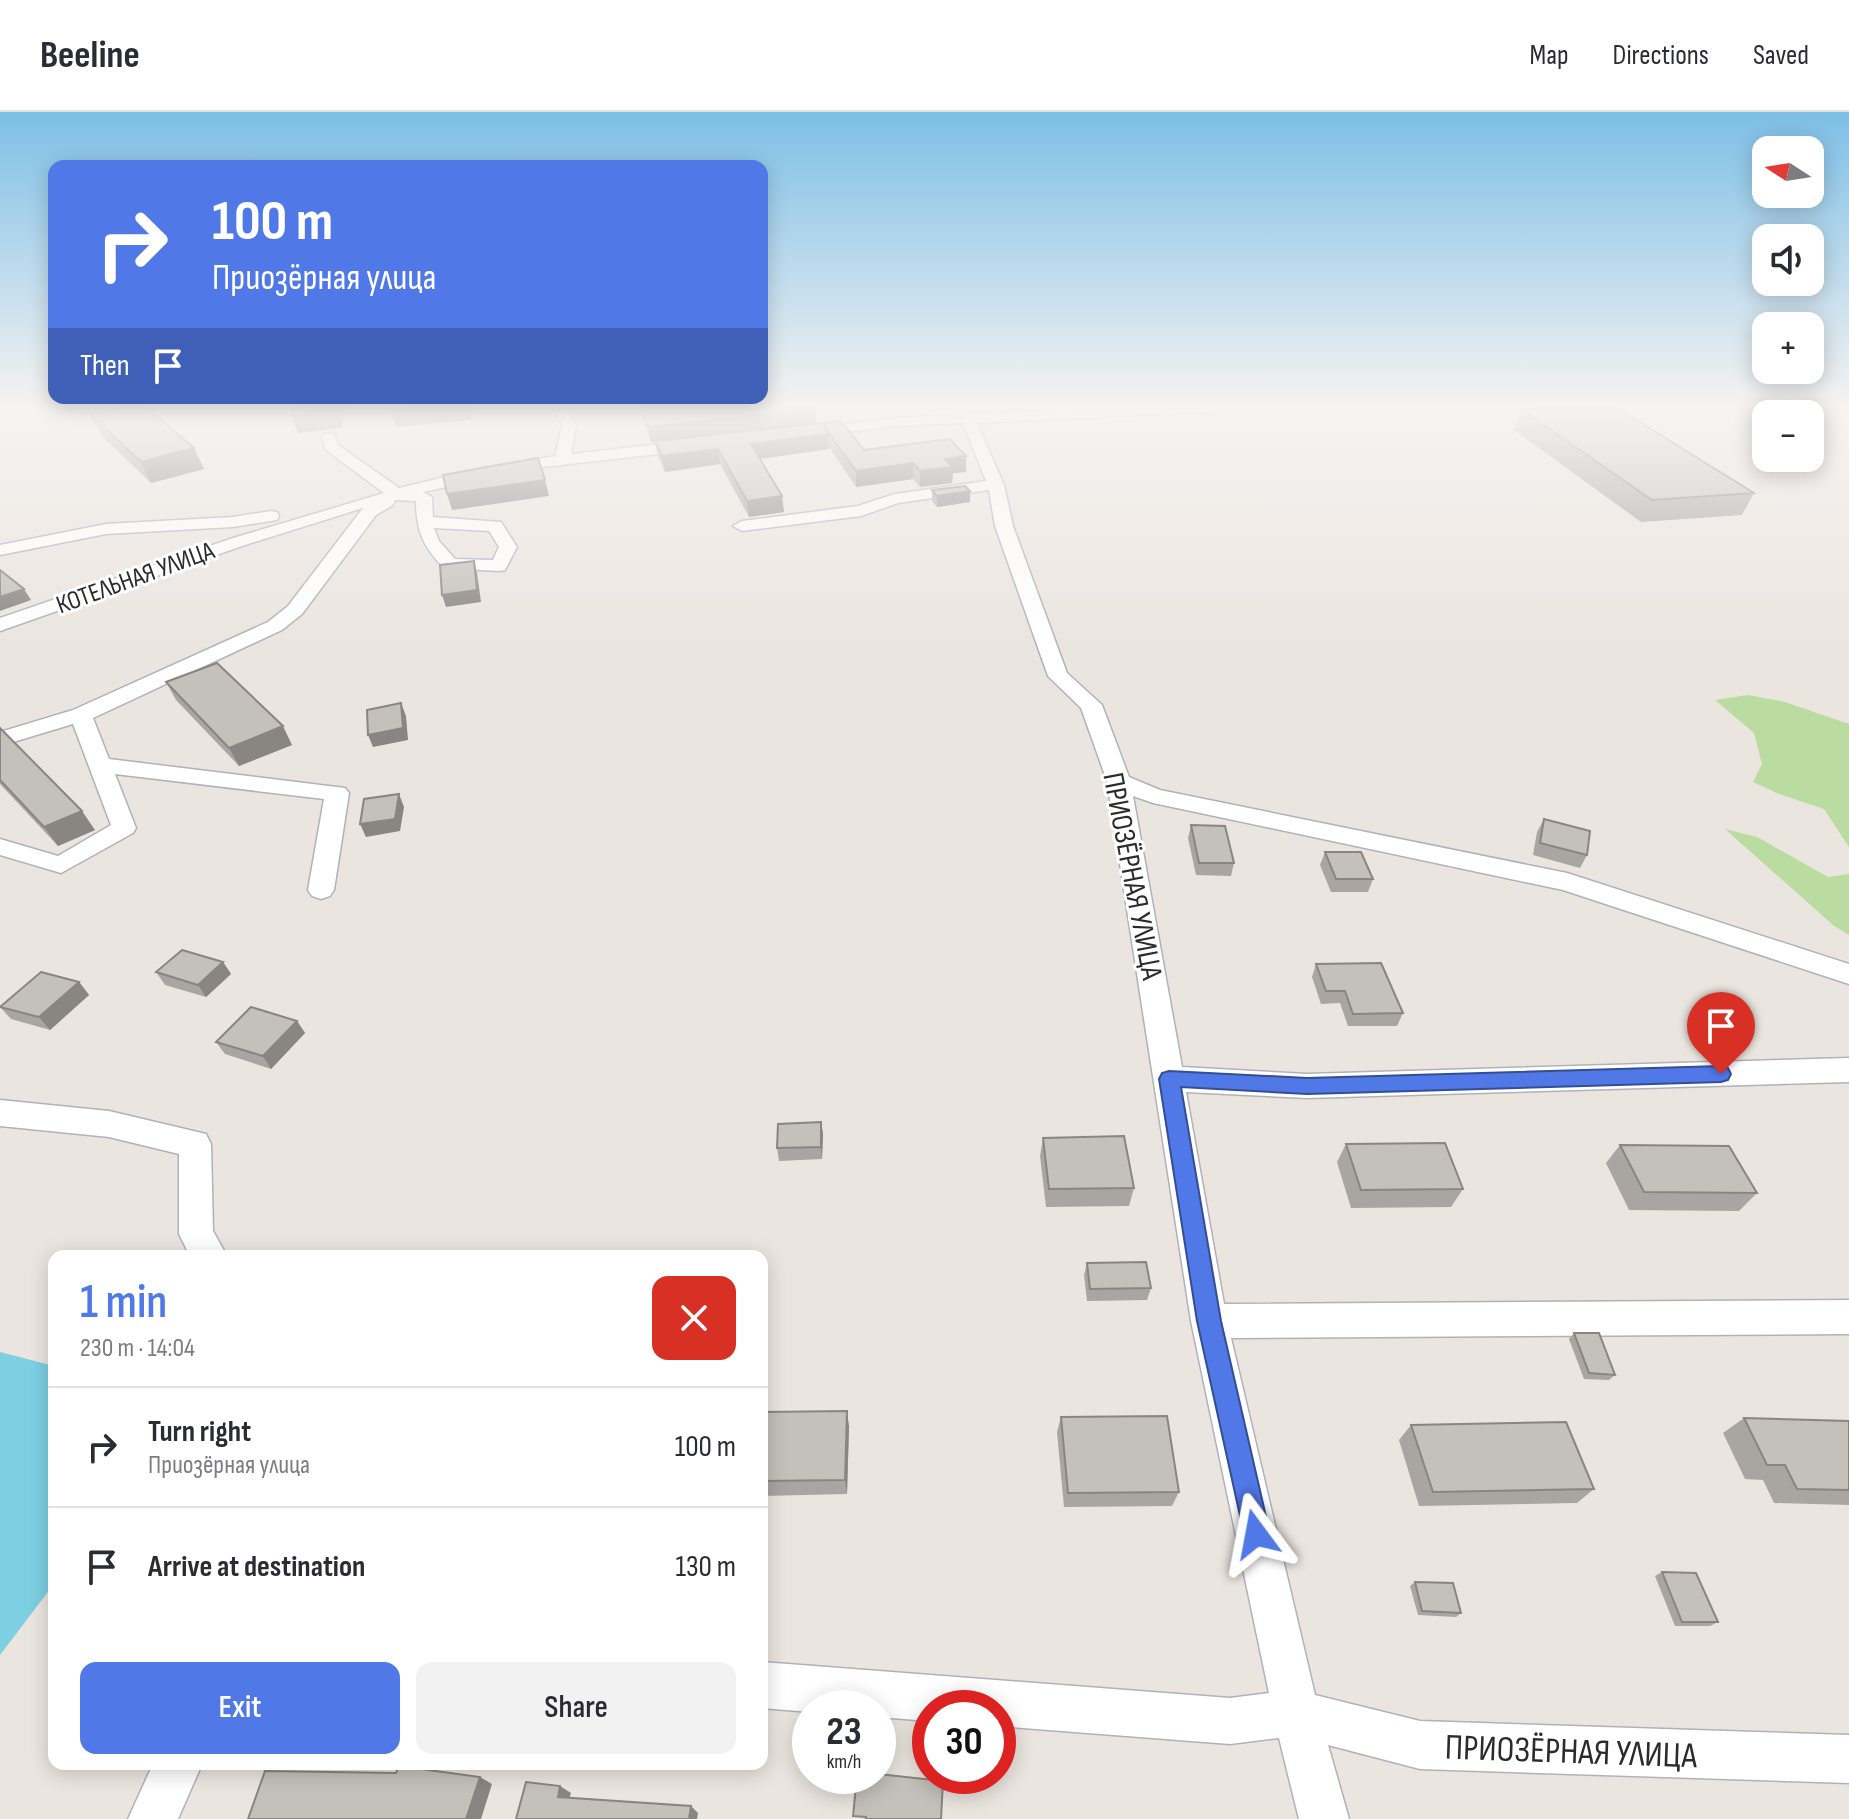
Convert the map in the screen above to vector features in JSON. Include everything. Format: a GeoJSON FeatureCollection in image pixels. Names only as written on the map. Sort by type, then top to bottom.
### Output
{"type":"FeatureCollection","features":[{"type":"Feature","properties":{"kind":"street"},"geometry":{"type":"LineString","coordinates":[[386,487],[398,495]]}},
{"type":"Feature","properties":{"kind":"street","name":"КОТЕЛЬНАЯ УЛИЦА"},"geometry":{"type":"LineString","coordinates":[[0,625],[204,551],[431,487]]}},
{"type":"Feature","properties":{"kind":"street"},"geometry":{"type":"LineString","coordinates":[[742,526],[861,511],[895,499],[976,487]]}},
{"type":"Feature","properties":{"kind":"street","name":"ПРИОЗЁРНАЯ УЛИЦА"},"geometry":{"type":"LineString","coordinates":[[996,487],[1004,526],[1058,676],[1091,705],[1119,781],[1209,1321],[1296,1713],[1324,1819]]}},
{"type":"Feature","properties":{"kind":"street"},"geometry":{"type":"LineString","coordinates":[[0,739],[81,715],[275,626],[295,610],[370,511],[398,495]]}},
{"type":"Feature","properties":{"kind":"street"},"geometry":{"type":"LineString","coordinates":[[0,550],[106,529],[233,522],[398,495],[424,497],[424,522],[424,532],[435,550],[450,564],[499,566],[508,547],[495,526],[424,522]]}},
{"type":"Feature","properties":{"kind":"street"},"geometry":{"type":"LineString","coordinates":[[0,847],[61,865],[124,828],[81,715]]}},
{"type":"Feature","properties":{"kind":"street"},"geometry":{"type":"LineString","coordinates":[[100,765],[337,793],[321,890]]}},
{"type":"Feature","properties":{"kind":"street"},"geometry":{"type":"LineString","coordinates":[[1119,781],[1153,796],[1567,882],[1849,974]]}},
{"type":"Feature","properties":{"kind":"street"},"geometry":{"type":"LineString","coordinates":[[1169,1079],[1307,1086],[1849,1070]]}},
{"type":"Feature","properties":{"kind":"street"},"geometry":{"type":"LineString","coordinates":[[0,1113],[109,1124],[195,1144],[196,1234],[205,1250]]}},
{"type":"Feature","properties":{"kind":"street"},"geometry":{"type":"LineString","coordinates":[[1209,1321],[1849,1317]]}},
{"type":"Feature","properties":{"kind":"street"},"geometry":{"type":"LineString","coordinates":[[768,1685],[1230,1721],[1296,1713]]}},
{"type":"Feature","properties":{"kind":"street","name":"ПРИОЗЁРНАЯ УЛИЦА"},"geometry":{"type":"LineString","coordinates":[[1296,1713],[1420,1745],[1849,1759]]}},
{"type":"Feature","properties":{"kind":"street"},"geometry":{"type":"LineString","coordinates":[[153,1819],[175,1770]]}},
{"type":"Feature","properties":{"kind":"green space"},"geometry":{"type":"Polygon","coordinates":[[[1748,695],[1785,702],[1849,724],[1849,847],[1824,809],[1753,782],[1762,764],[1754,733],[1715,700],[1748,695]]]}},
{"type":"Feature","properties":{"kind":"green space"},"geometry":{"type":"Polygon","coordinates":[[[1725,829],[1757,837],[1828,877],[1849,874],[1849,935],[1833,925],[1725,829]]]}},
{"type":"Feature","properties":{"kind":"water"},"geometry":{"type":"Polygon","coordinates":[[[0,1352],[48,1364],[48,1592],[0,1655],[0,1352]]]}},
{"type":"Feature","properties":{"kind":"building"},"geometry":{"type":"Polygon","coordinates":[[[445,487],[498,487],[447,494],[445,487]]]}},
{"type":"Feature","properties":{"kind":"building"},"geometry":{"type":"Polygon","coordinates":[[[739,487],[776,487],[782,496],[747,501],[739,487]]]}},
{"type":"Feature","properties":{"kind":"building"},"geometry":{"type":"Polygon","coordinates":[[[966,487],[970,491],[937,496],[932,490],[966,487]]]}},
{"type":"Feature","properties":{"kind":"building"},"geometry":{"type":"Polygon","coordinates":[[[1633,487],[1744,487],[1754,493],[1652,500],[1633,487]]]}},
{"type":"Feature","properties":{"kind":"building"},"geometry":{"type":"Polygon","coordinates":[[[474,561],[477,590],[442,595],[440,565],[474,561]]]}},
{"type":"Feature","properties":{"kind":"building"},"geometry":{"type":"Polygon","coordinates":[[[0,570],[24,589],[0,597],[0,570]]]}},
{"type":"Feature","properties":{"kind":"building"},"geometry":{"type":"Polygon","coordinates":[[[217,663],[283,726],[229,748],[166,682],[217,663]]]}},
{"type":"Feature","properties":{"kind":"building"},"geometry":{"type":"Polygon","coordinates":[[[401,703],[403,728],[368,735],[367,710],[401,703]]]}},
{"type":"Feature","properties":{"kind":"building"},"geometry":{"type":"Polygon","coordinates":[[[0,728],[82,811],[44,827],[0,780],[0,728]]]}},
{"type":"Feature","properties":{"kind":"building"},"geometry":{"type":"Polygon","coordinates":[[[399,794],[395,819],[360,824],[364,799],[399,794]]]}},
{"type":"Feature","properties":{"kind":"building"},"geometry":{"type":"Polygon","coordinates":[[[1544,819],[1590,831],[1587,855],[1540,843],[1544,819]]]}},
{"type":"Feature","properties":{"kind":"building"},"geometry":{"type":"Polygon","coordinates":[[[1191,825],[1225,826],[1234,863],[1199,863],[1191,825]]]}},
{"type":"Feature","properties":{"kind":"building"},"geometry":{"type":"Polygon","coordinates":[[[1325,852],[1361,852],[1373,879],[1336,879],[1325,852]]]}},
{"type":"Feature","properties":{"kind":"building"},"geometry":{"type":"Polygon","coordinates":[[[182,950],[223,962],[198,985],[156,972],[182,950]]]}},
{"type":"Feature","properties":{"kind":"building"},"geometry":{"type":"Polygon","coordinates":[[[1381,963],[1403,1013],[1353,1014],[1345,991],[1326,991],[1316,964],[1381,963]]]}},
{"type":"Feature","properties":{"kind":"building"},"geometry":{"type":"Polygon","coordinates":[[[41,972],[79,982],[39,1017],[0,1007],[41,972]]]}},
{"type":"Feature","properties":{"kind":"building"},"geometry":{"type":"Polygon","coordinates":[[[251,1007],[297,1021],[263,1056],[216,1042],[251,1007]]]}},
{"type":"Feature","properties":{"kind":"building"},"geometry":{"type":"Polygon","coordinates":[[[821,1122],[821,1147],[777,1148],[778,1124],[821,1122]]]}},
{"type":"Feature","properties":{"kind":"building"},"geometry":{"type":"Polygon","coordinates":[[[1124,1136],[1134,1188],[1049,1189],[1043,1138],[1124,1136]]]}},
{"type":"Feature","properties":{"kind":"building"},"geometry":{"type":"Polygon","coordinates":[[[1445,1143],[1463,1189],[1361,1190],[1346,1144],[1445,1143]]]}},
{"type":"Feature","properties":{"kind":"building"},"geometry":{"type":"Polygon","coordinates":[[[1620,1145],[1729,1146],[1757,1193],[1644,1192],[1620,1145]]]}},
{"type":"Feature","properties":{"kind":"building"},"geometry":{"type":"Polygon","coordinates":[[[1146,1262],[1151,1288],[1090,1289],[1087,1263],[1146,1262]]]}},
{"type":"Feature","properties":{"kind":"building"},"geometry":{"type":"Polygon","coordinates":[[[1574,1333],[1599,1333],[1615,1375],[1589,1373],[1574,1333]]]}},
{"type":"Feature","properties":{"kind":"building"},"geometry":{"type":"Polygon","coordinates":[[[847,1411],[845,1480],[768,1481],[768,1412],[847,1411]]]}},
{"type":"Feature","properties":{"kind":"building"},"geometry":{"type":"Polygon","coordinates":[[[1167,1416],[1179,1492],[1068,1493],[1061,1417],[1167,1416]]]}},
{"type":"Feature","properties":{"kind":"building"},"geometry":{"type":"Polygon","coordinates":[[[1744,1418],[1849,1421],[1849,1490],[1797,1489],[1785,1465],[1767,1465],[1744,1418]]]}},
{"type":"Feature","properties":{"kind":"building"},"geometry":{"type":"Polygon","coordinates":[[[1566,1422],[1594,1489],[1433,1492],[1411,1425],[1566,1422]]]}},
{"type":"Feature","properties":{"kind":"building"},"geometry":{"type":"Polygon","coordinates":[[[1662,1572],[1696,1573],[1718,1622],[1682,1622],[1662,1572]]]}},
{"type":"Feature","properties":{"kind":"building"},"geometry":{"type":"Polygon","coordinates":[[[1415,1582],[1453,1583],[1461,1613],[1422,1611],[1415,1582]]]}},
{"type":"Feature","properties":{"kind":"building"},"geometry":{"type":"Polygon","coordinates":[[[397,1770],[428,1770],[480,1777],[466,1819],[248,1819],[265,1771],[396,1773],[397,1770]]]}},
{"type":"Feature","properties":{"kind":"building"},"geometry":{"type":"Polygon","coordinates":[[[896,1776],[912,1778],[912,1794],[942,1794],[941,1819],[866,1819],[853,1816],[855,1794],[896,1794],[896,1776]]]}},
{"type":"Feature","properties":{"kind":"building"},"geometry":{"type":"Polygon","coordinates":[[[526,1782],[560,1786],[558,1797],[691,1806],[689,1819],[516,1819],[526,1782]]]}},
{"type":"Feature","properties":{"kind":"route"},"geometry":{"type":"LineString","coordinates":[[1256,1534],[1209,1321],[1169,1079],[1307,1086],[1721,1074]]}}]}
